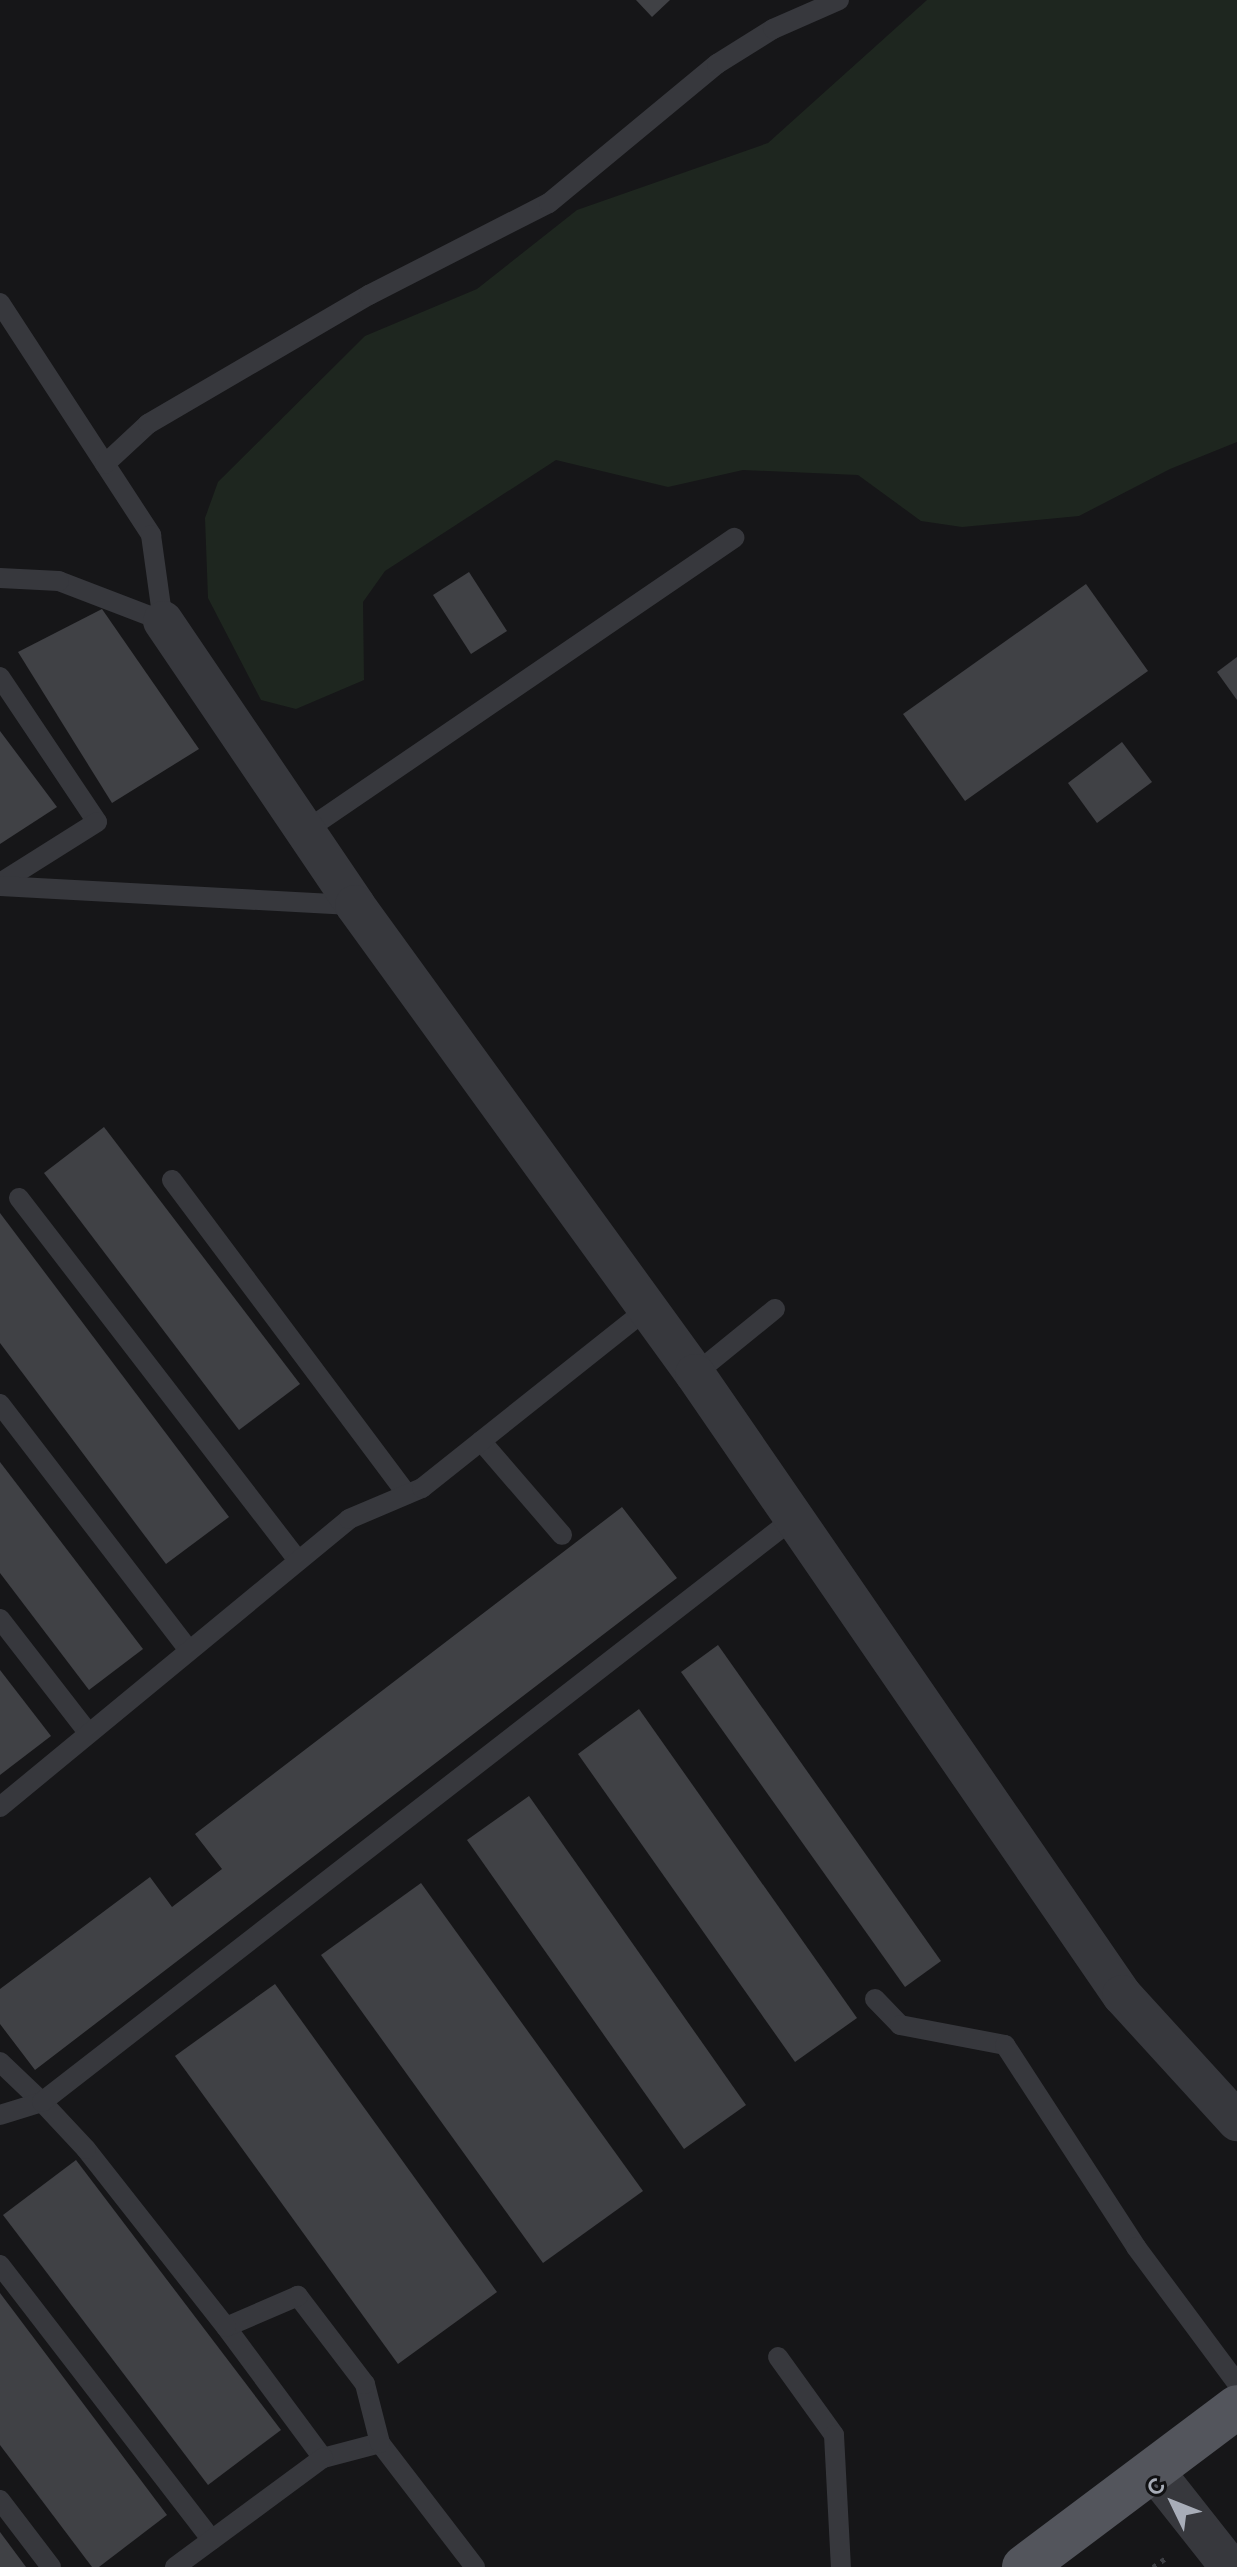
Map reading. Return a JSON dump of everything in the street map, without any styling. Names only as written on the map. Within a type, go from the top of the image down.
[{"type":"main road","points":[[1024,2567],[1155,2472],[1237,2407]]},
{"type":"street","points":[[163,621],[355,905],[695,1374],[1122,1995],[1237,2121]]},
{"type":"street","points":[[1155,2472],[1230,2567]]},
{"type":"lane","points":[[105,464],[148,424],[369,295],[549,203],[717,64],[813,5],[839,0]]},
{"type":"lane","points":[[0,303],[151,535],[163,621],[59,581],[0,578]]},
{"type":"lane","points":[[305,831],[734,538]]},
{"type":"lane","points":[[0,677],[97,822],[0,884]]},
{"type":"lane","points":[[0,884],[355,905]]},
{"type":"lane","points":[[172,1180],[407,1494]]},
{"type":"lane","points":[[19,1198],[298,1560]]},
{"type":"lane","points":[[0,1807],[87,1731],[349,1519],[407,1494],[481,1441],[647,1309]]},
{"type":"lane","points":[[695,1374],[775,1309]]},
{"type":"lane","points":[[0,1404],[188,1649]]},
{"type":"lane","points":[[481,1441],[562,1535]]},
{"type":"lane","points":[[0,2115],[42,2102],[794,1518]]},
{"type":"lane","points":[[0,1619],[87,1731]]},
{"type":"lane","points":[[875,1999],[900,2025],[1005,2045],[1136,2247],[1237,2383]]},
{"type":"lane","points":[[0,2062],[86,2149],[226,2327],[323,2458]]},
{"type":"lane","points":[[0,2265],[212,2540]]},
{"type":"lane","points":[[226,2327],[298,2296],[365,2384],[380,2443],[475,2567]]},
{"type":"lane","points":[[778,2357],[834,2435],[841,2567]]},
{"type":"lane","points":[[175,2567],[323,2458],[380,2443]]},
{"type":"lane","points":[[0,2500],[51,2567]]},
{"type":"shaded area","points":[[927,0],[1237,0],[1237,442],[1170,469],[1079,516],[962,527],[921,521],[858,475],[743,470],[668,487],[556,460],[385,571],[363,602],[364,680],[296,709],[261,700],[208,598],[205,518],[218,482],[365,336],[477,289],[577,210],[768,143]]},
{"type":"building","points":[[636,0],[670,0],[652,17]]},
{"type":"building","points":[[469,572],[507,631],[471,654],[433,595]]},
{"type":"building","points":[[1086,584],[1148,671],[965,801],[903,714]]},
{"type":"building","points":[[102,609],[199,749],[112,803],[18,652]]},
{"type":"building","points":[[1237,657],[1237,700],[1217,672]]},
{"type":"building","points":[[0,731],[57,807],[0,844]]},
{"type":"building","points":[[1122,742],[1152,782],[1097,823],[1068,783]]},
{"type":"building","points":[[104,1127],[300,1384],[239,1430],[44,1173]]},
{"type":"building","points":[[0,1213],[229,1517],[166,1564],[0,1343]]},
{"type":"building","points":[[0,1462],[143,1649],[89,1690],[0,1573]]},
{"type":"building","points":[[622,1507],[677,1578],[35,2070],[0,2024],[0,1989],[150,1877],[172,1907],[222,1869],[195,1834]]},
{"type":"building","points":[[718,1645],[941,1961],[905,1987],[681,1672]]},
{"type":"building","points":[[0,1670],[51,1736],[0,1775]]},
{"type":"building","points":[[639,1709],[857,2018],[795,2062],[578,1754]]},
{"type":"building","points":[[529,1796],[746,2105],[684,2149],[467,1840]]},
{"type":"building","points":[[421,1883],[643,2191],[543,2263],[321,1955]]},
{"type":"building","points":[[275,1984],[497,2292],[398,2364],[175,2056]]},
{"type":"building","points":[[76,2160],[281,2430],[208,2485],[3,2215]]},
{"type":"building","points":[[0,2293],[167,2515],[99,2567],[92,2567],[0,2445]]},
{"type":"building","points":[[0,2532],[26,2567],[0,2567]]}]
